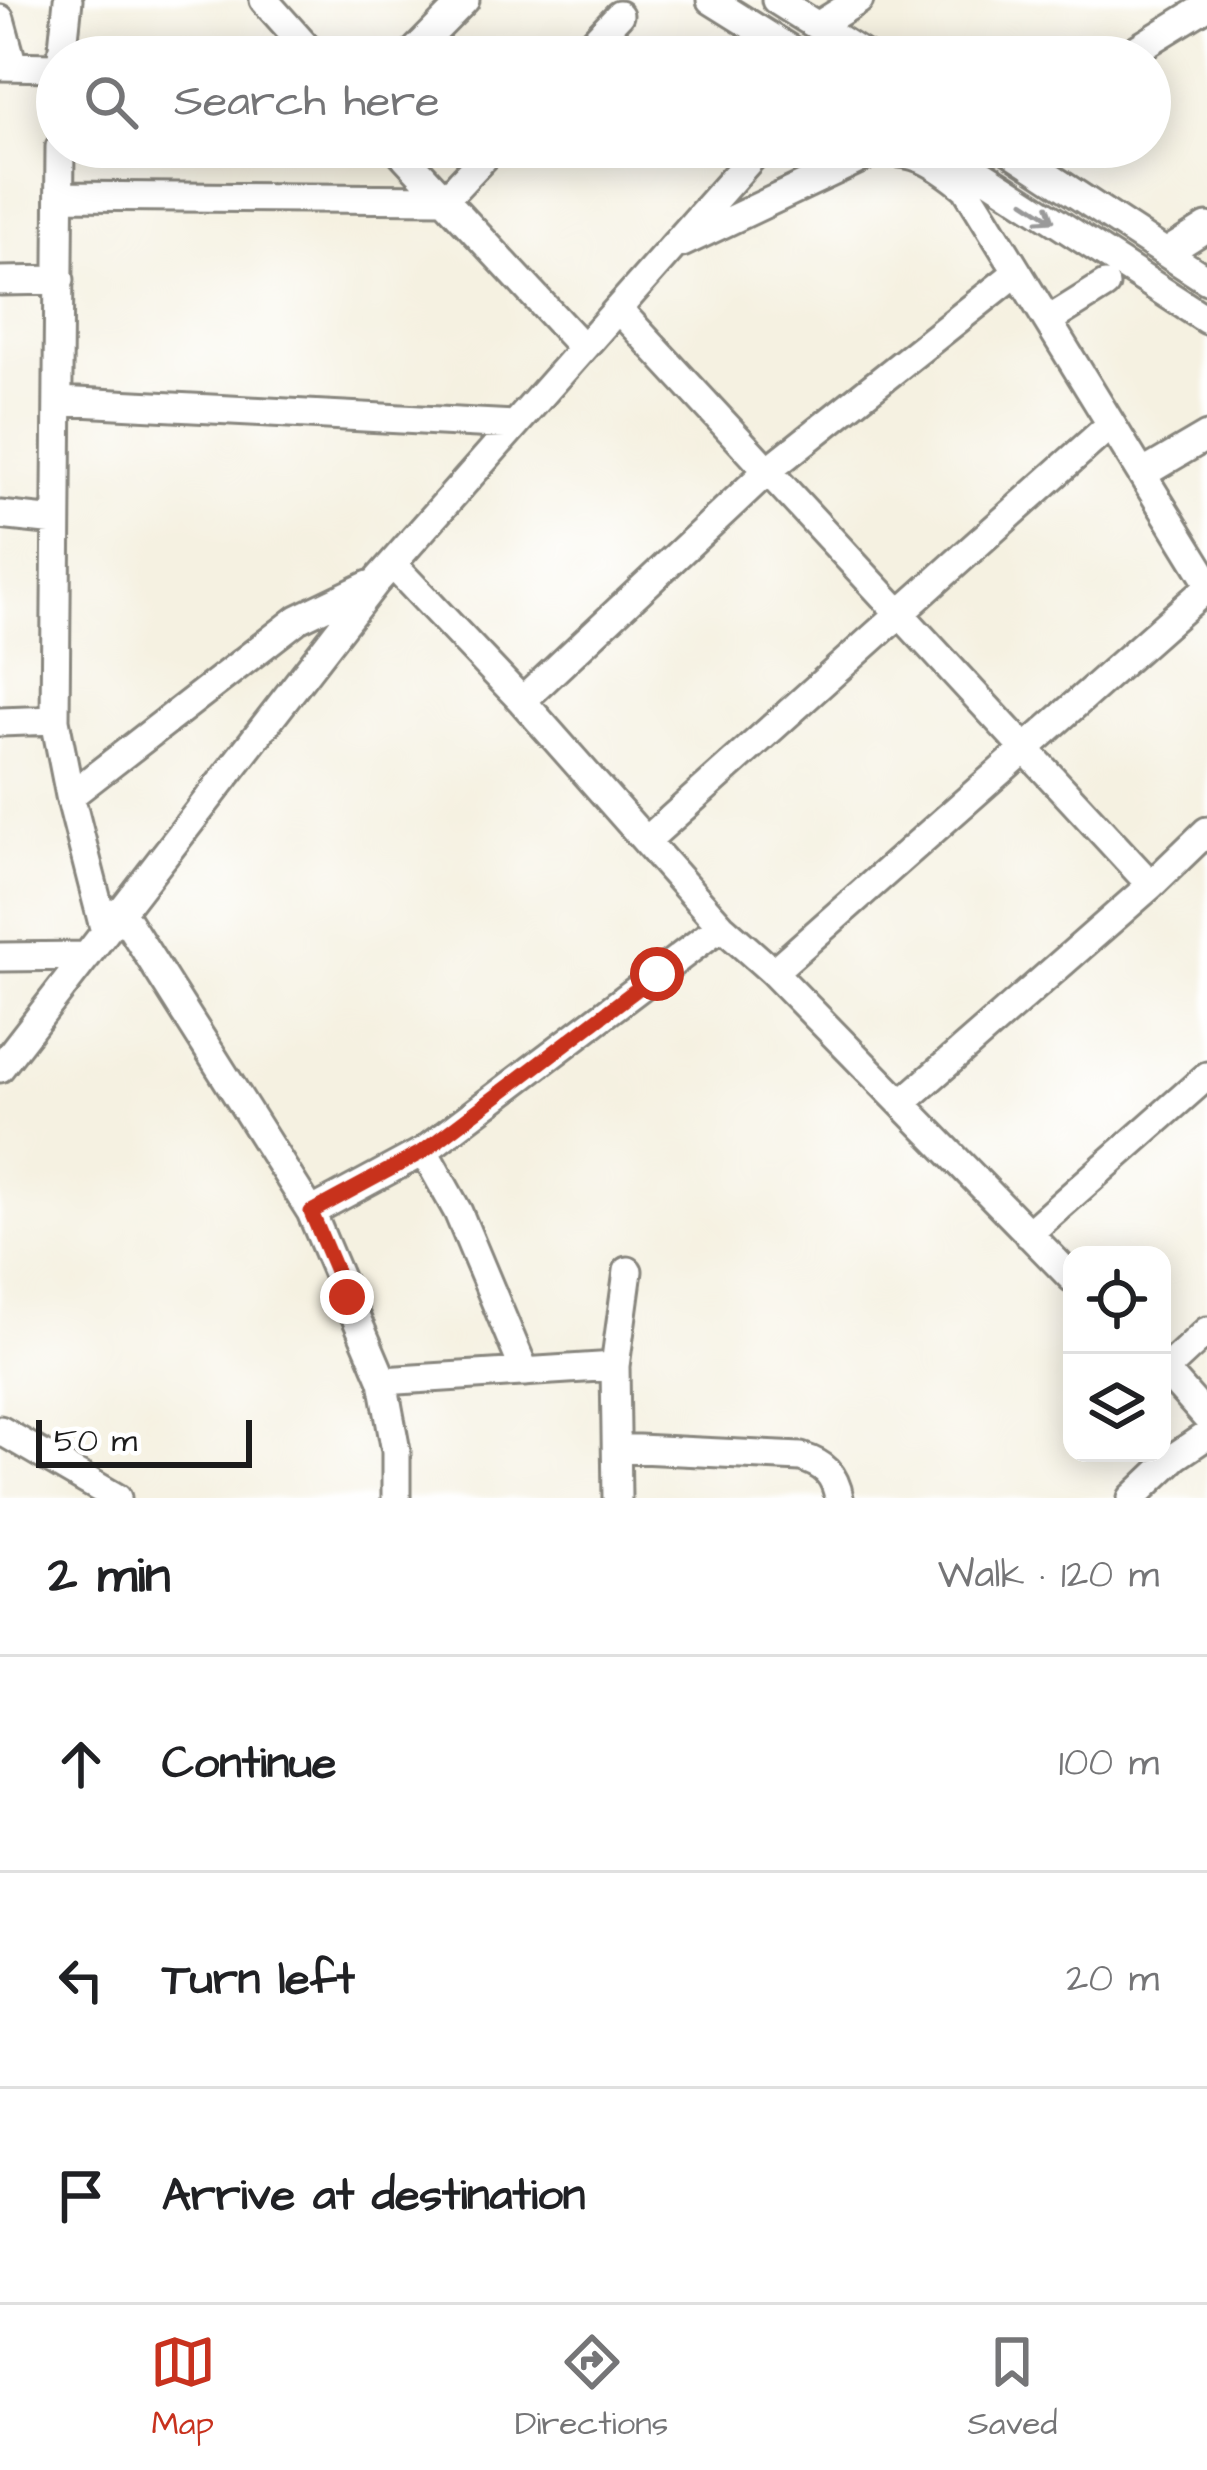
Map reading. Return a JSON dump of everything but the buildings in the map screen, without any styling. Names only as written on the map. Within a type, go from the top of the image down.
[{"type":"street","points":[[64,36],[68,0]]},
{"type":"street","points":[[264,0],[296,36]]},
{"type":"street","points":[[430,36],[465,0]]},
{"type":"street","points":[[711,0],[768,36]]},
{"type":"street","points":[[776,0],[832,36]]},
{"type":"street","points":[[819,26],[860,0]]},
{"type":"street","points":[[1158,36],[1207,6]]},
{"type":"street","points":[[599,36],[619,15]]},
{"type":"street","points":[[0,19],[6,66],[36,67]]},
{"type":"street","points":[[61,168],[55,720],[70,796],[112,921],[311,1212],[383,1382],[396,1451],[396,1498]]},
{"type":"street","points":[[415,168],[583,348]]},
{"type":"street","points":[[61,196],[445,200],[475,168]]},
{"type":"street","points":[[0,1067],[384,573],[743,168]]},
{"type":"street","points":[[673,247],[840,168]]},
{"type":"street","points":[[772,972],[1026,752],[1207,584],[1144,473],[966,188],[941,168]]},
{"type":"street","points":[[973,168],[1207,320]]},
{"type":"street","points":[[1036,168],[1207,280]]},
{"type":"street","points":[[1166,254],[1207,227]]},
{"type":"street","points":[[522,701],[766,472],[1016,273]]},
{"type":"street","points":[[0,281],[60,280]]},
{"type":"street","points":[[1049,320],[1105,285]]},
{"type":"street","points":[[617,309],[1151,885]]},
{"type":"street","points":[[59,400],[515,425]]},
{"type":"street","points":[[646,841],[1110,425]]},
{"type":"street","points":[[1144,473],[1207,436]]},
{"type":"street","points":[[0,514],[56,520]]},
{"type":"street","points":[[384,573],[522,701],[721,926],[772,972],[1063,1269]]},
{"type":"street","points":[[70,796],[298,619],[384,573]]},
{"type":"street","points":[[0,722],[55,720]]},
{"type":"street","points":[[902,1103],[1207,831]]},
{"type":"street","points":[[311,1212],[424,1151],[721,926]]},
{"type":"street","points":[[0,957],[87,956]]},
{"type":"street","points":[[1028,1234],[1207,1076]]},
{"type":"street","points":[[424,1151],[458,1212],[525,1372]]},
{"type":"street","points":[[617,1498],[615,1366],[628,1271]]},
{"type":"street","points":[[1171,1361],[1207,1331]]},
{"type":"street","points":[[383,1382],[615,1366]]},
{"type":"street","points":[[1171,1377],[1207,1418]]},
{"type":"street","points":[[0,1430],[117,1498]]},
{"type":"street","points":[[1132,1498],[1176,1456],[1207,1435]]},
{"type":"street","points":[[617,1448],[801,1457],[819,1462],[836,1480],[839,1498]]},
{"type":"route","points":[[347,1297],[311,1212],[424,1151],[657,974]]}]
